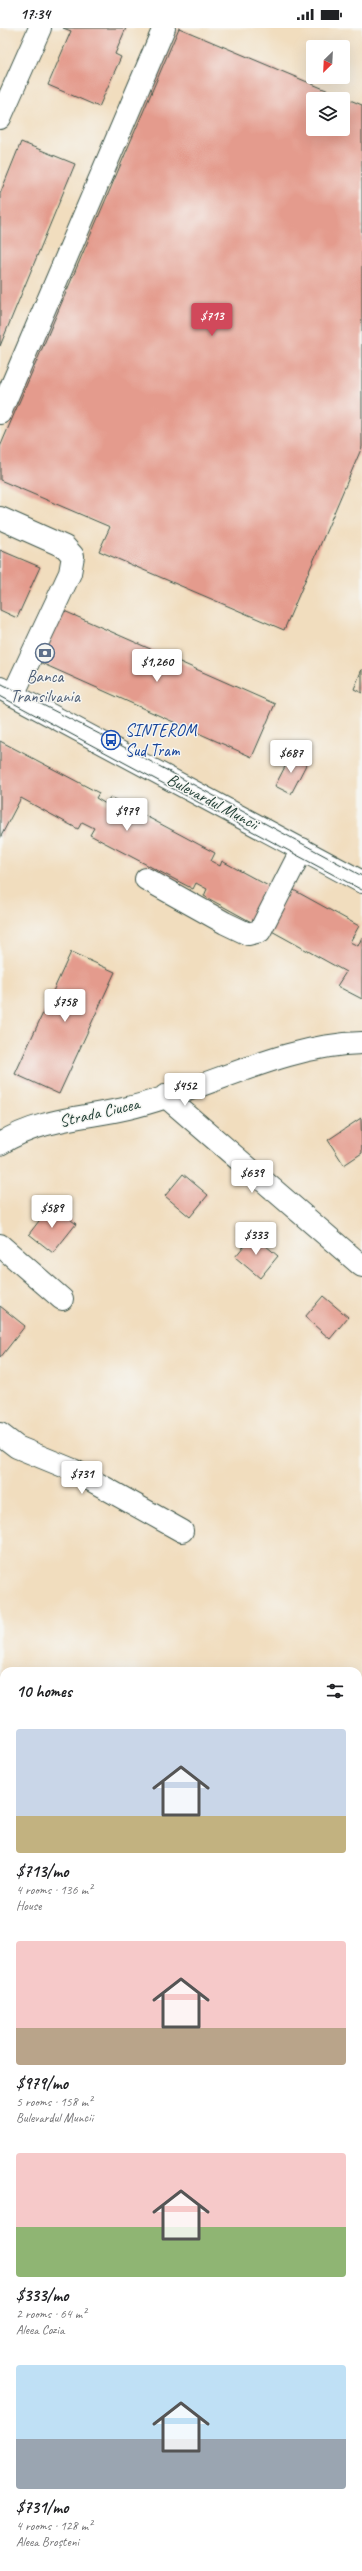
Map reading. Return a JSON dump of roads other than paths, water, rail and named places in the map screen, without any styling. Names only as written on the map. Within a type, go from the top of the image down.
[{"type":"street","points":[[0,118],[40,28]]},
{"type":"street","points":[[0,414],[164,28]]},
{"type":"street","points":[[0,518],[65,547],[73,556],[70,573],[6,692]]},
{"type":"street","name":"Bulevardul Muncii","points":[[6,692],[362,882]]},
{"type":"street","points":[[146,879],[225,923],[248,934],[260,931],[302,849]]},
{"type":"street","name":"Strada Ciucea","points":[[0,1144],[31,1128],[129,1108],[289,1055],[322,1047],[362,1043]]},
{"type":"street","points":[[165,1096],[362,1266]]},
{"type":"street","points":[[0,1245],[62,1299]]},
{"type":"street","points":[[0,1434],[17,1448],[72,1470],[182,1531]]},
{"type":"tram line","points":[[0,683],[111,740],[362,876]]},
{"type":"tram line","points":[[0,696],[362,890]]},
{"type":"place","name":"Banca Transilvania","points":[[45,653]]},
{"type":"place","name":"SINTEROM Sud Tram","points":[[111,740]]}]
